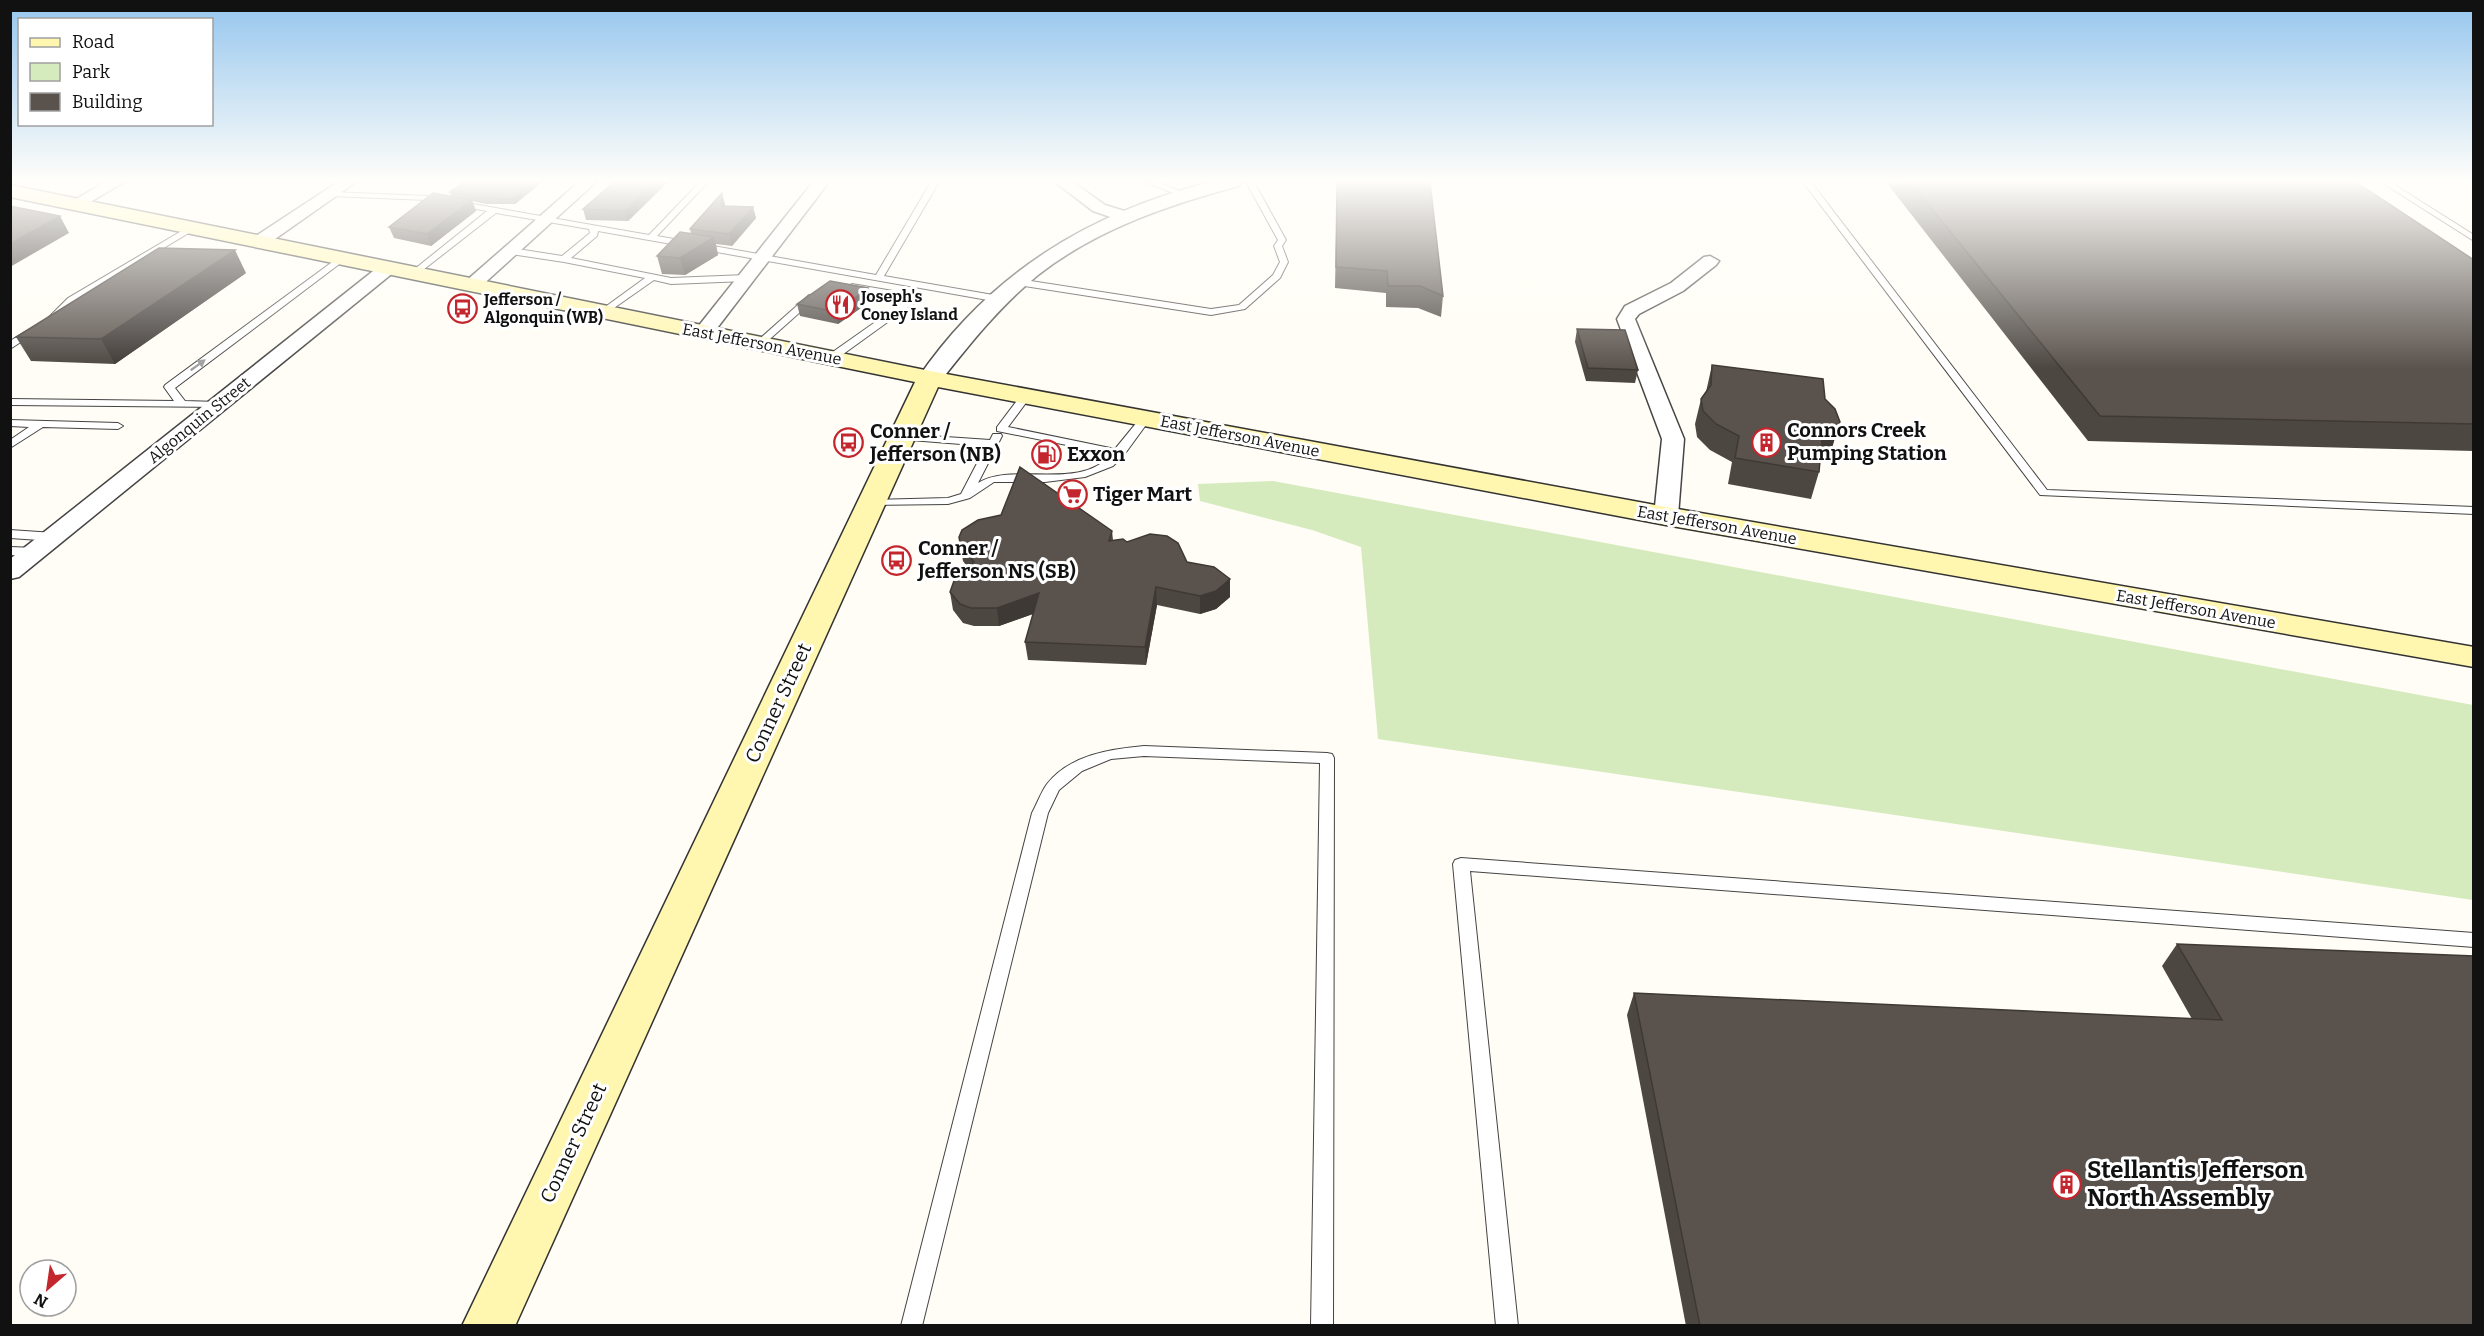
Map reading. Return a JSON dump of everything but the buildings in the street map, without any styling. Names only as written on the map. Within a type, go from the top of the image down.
[{"type":"main road","name":"East Jefferson Avenue","points":[[270,244],[930,378],[1666,516],[2474,657]]},
{"type":"main road","name":"Conner Street","points":[[488,1326],[930,378]]},
{"type":"street","points":[[472,285],[519,244]]},
{"type":"street","points":[[704,333],[773,244]]},
{"type":"street","name":"Conner Street","points":[[930,378],[999,299],[1050,256],[1070,244]]},
{"type":"street","points":[[1666,516],[1673,439],[1626,318],[1632,310],[1677,287],[1710,261]]},
{"type":"street","name":"Algonquin Street","points":[[10,572],[388,268]]},
{"type":"lane","points":[[10,346],[54,317],[71,300],[165,244]]},
{"type":"lane","points":[[414,274],[451,244]]},
{"type":"lane","points":[[564,259],[582,244]]},
{"type":"lane","points":[[686,244],[999,299]]},
{"type":"lane","points":[[878,278],[898,244]]},
{"type":"lane","points":[[1018,282],[1211,312],[1242,307],[1276,276],[1284,262],[1279,244]]},
{"type":"lane","points":[[1855,244],[2044,493],[2474,511]]},
{"type":"lane","points":[[511,251],[564,259],[671,281],[746,278]]},
{"type":"lane","points":[[182,405],[169,387],[342,259]]},
{"type":"lane","points":[[604,312],[652,277]]},
{"type":"lane","points":[[831,358],[916,298],[839,285]]},
{"type":"lane","points":[[759,344],[820,290]]},
{"type":"lane","points":[[966,496],[992,443],[1026,396]]},
{"type":"lane","points":[[10,402],[218,405]]},
{"type":"lane","points":[[872,503],[948,501],[966,496],[992,479],[1044,479],[1082,475],[1109,465],[1146,418]]},
{"type":"lane","points":[[10,423],[118,426]]},
{"type":"lane","points":[[10,445],[40,424]]},
{"type":"lane","points":[[1001,429],[1119,453]]},
{"type":"lane","points":[[902,437],[992,443]]},
{"type":"lane","points":[[10,534],[54,537]]},
{"type":"lane","points":[[10,551],[36,552]]},
{"type":"lane","points":[[911,1326],[1040,813],[1053,787],[1077,767],[1109,754],[1144,751],[1327,758],[1322,1326]]},
{"type":"lane","points":[[1507,1326],[1461,864],[2474,940]]},
{"type":"green space","points":[[1273,481],[2473,705],[2473,900],[1378,739],[1361,547],[1312,530],[1200,501],[1198,484]]},
{"type":"place","name":"Joseph's Coney Island","points":[[840,305]]},
{"type":"place","name":"Jefferson / Algonquin (WB)","points":[[463,308]]},
{"type":"place","name":"Connors Creek Pumping Station","points":[[1766,442]]},
{"type":"place","name":"Conner / Jefferson (NB)","points":[[849,443]]},
{"type":"place","name":"Exxon","points":[[1046,454]]},
{"type":"place","name":"Tiger Mart","points":[[1072,494]]},
{"type":"place","name":"Conner / Jefferson NS (SB)","points":[[897,560]]},
{"type":"place","name":"Stellantis Jefferson North Assembly","points":[[2066,1184]]}]
